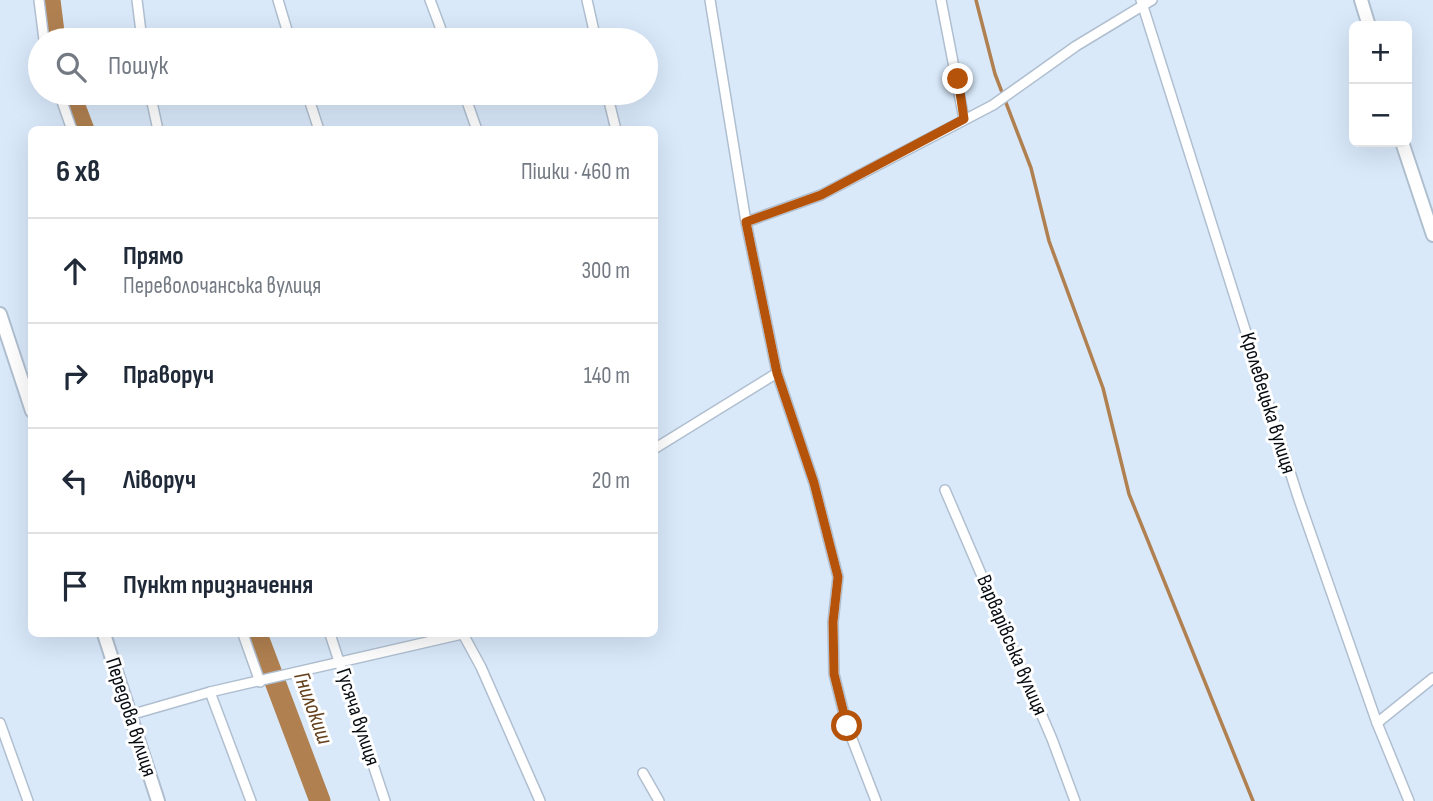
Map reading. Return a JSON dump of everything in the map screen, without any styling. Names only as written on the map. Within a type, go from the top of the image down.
[{"type":"main road","points":[[1362,0],[1368,21]]},
{"type":"main road","points":[[1404,147],[1433,235]]},
{"type":"main road","points":[[0,314],[28,399]]},
{"type":"main road","name":"Передова вулиця","points":[[105,637],[158,801]]},
{"type":"street","points":[[39,0],[42,28]]},
{"type":"street","points":[[136,0],[140,28]]},
{"type":"street","points":[[278,0],[286,28]]},
{"type":"street","points":[[430,0],[440,28]]},
{"type":"street","points":[[587,0],[593,28]]},
{"type":"street","points":[[710,0],[746,222],[777,373],[814,483],[838,577],[833,622],[834,674],[847,726],[876,801]]},
{"type":"street","points":[[941,0],[964,119]]},
{"type":"street","points":[[746,222],[821,195],[993,105],[1076,46],[1142,3],[1152,0]]},
{"type":"street","name":"Кролевецька вулиця","points":[[1142,3],[1298,497],[1377,723],[1409,801]]},
{"type":"street","points":[[63,105],[71,126]]},
{"type":"street","points":[[153,105],[157,126]]},
{"type":"street","points":[[311,105],[318,126]]},
{"type":"street","points":[[468,105],[476,126]]},
{"type":"street","points":[[610,105],[615,126]]},
{"type":"street","points":[[658,447],[777,373]]},
{"type":"street","name":"Варварівська вулиця","points":[[945,490],[1052,739],[1075,801]]},
{"type":"street","points":[[244,637],[262,682]]},
{"type":"street","name":"Гусяча вулиця","points":[[331,637],[385,801]]},
{"type":"street","points":[[130,715],[210,692],[450,637]]},
{"type":"street","points":[[464,637],[481,667],[540,801]]},
{"type":"street","points":[[1377,723],[1433,678]]},
{"type":"street","points":[[210,692],[250,801]]},
{"type":"street","points":[[0,723],[28,801]]},
{"type":"street","points":[[643,773],[659,801]]},
{"type":"waterway","name":"Гнилокиш","points":[[50,0],[54,28]]},
{"type":"waterway","points":[[976,0],[995,74],[1031,168],[1049,241],[1103,388],[1129,494],[1253,801]]},
{"type":"waterway","name":"Гнилокиш","points":[[75,105],[82,126]]},
{"type":"waterway","name":"Гнилокиш","points":[[258,637],[320,801]]},
{"type":"route","points":[[847,726],[834,674],[833,622],[838,577],[814,483],[777,373],[746,222],[776,214],[821,195],[964,119],[958,79]]}]
